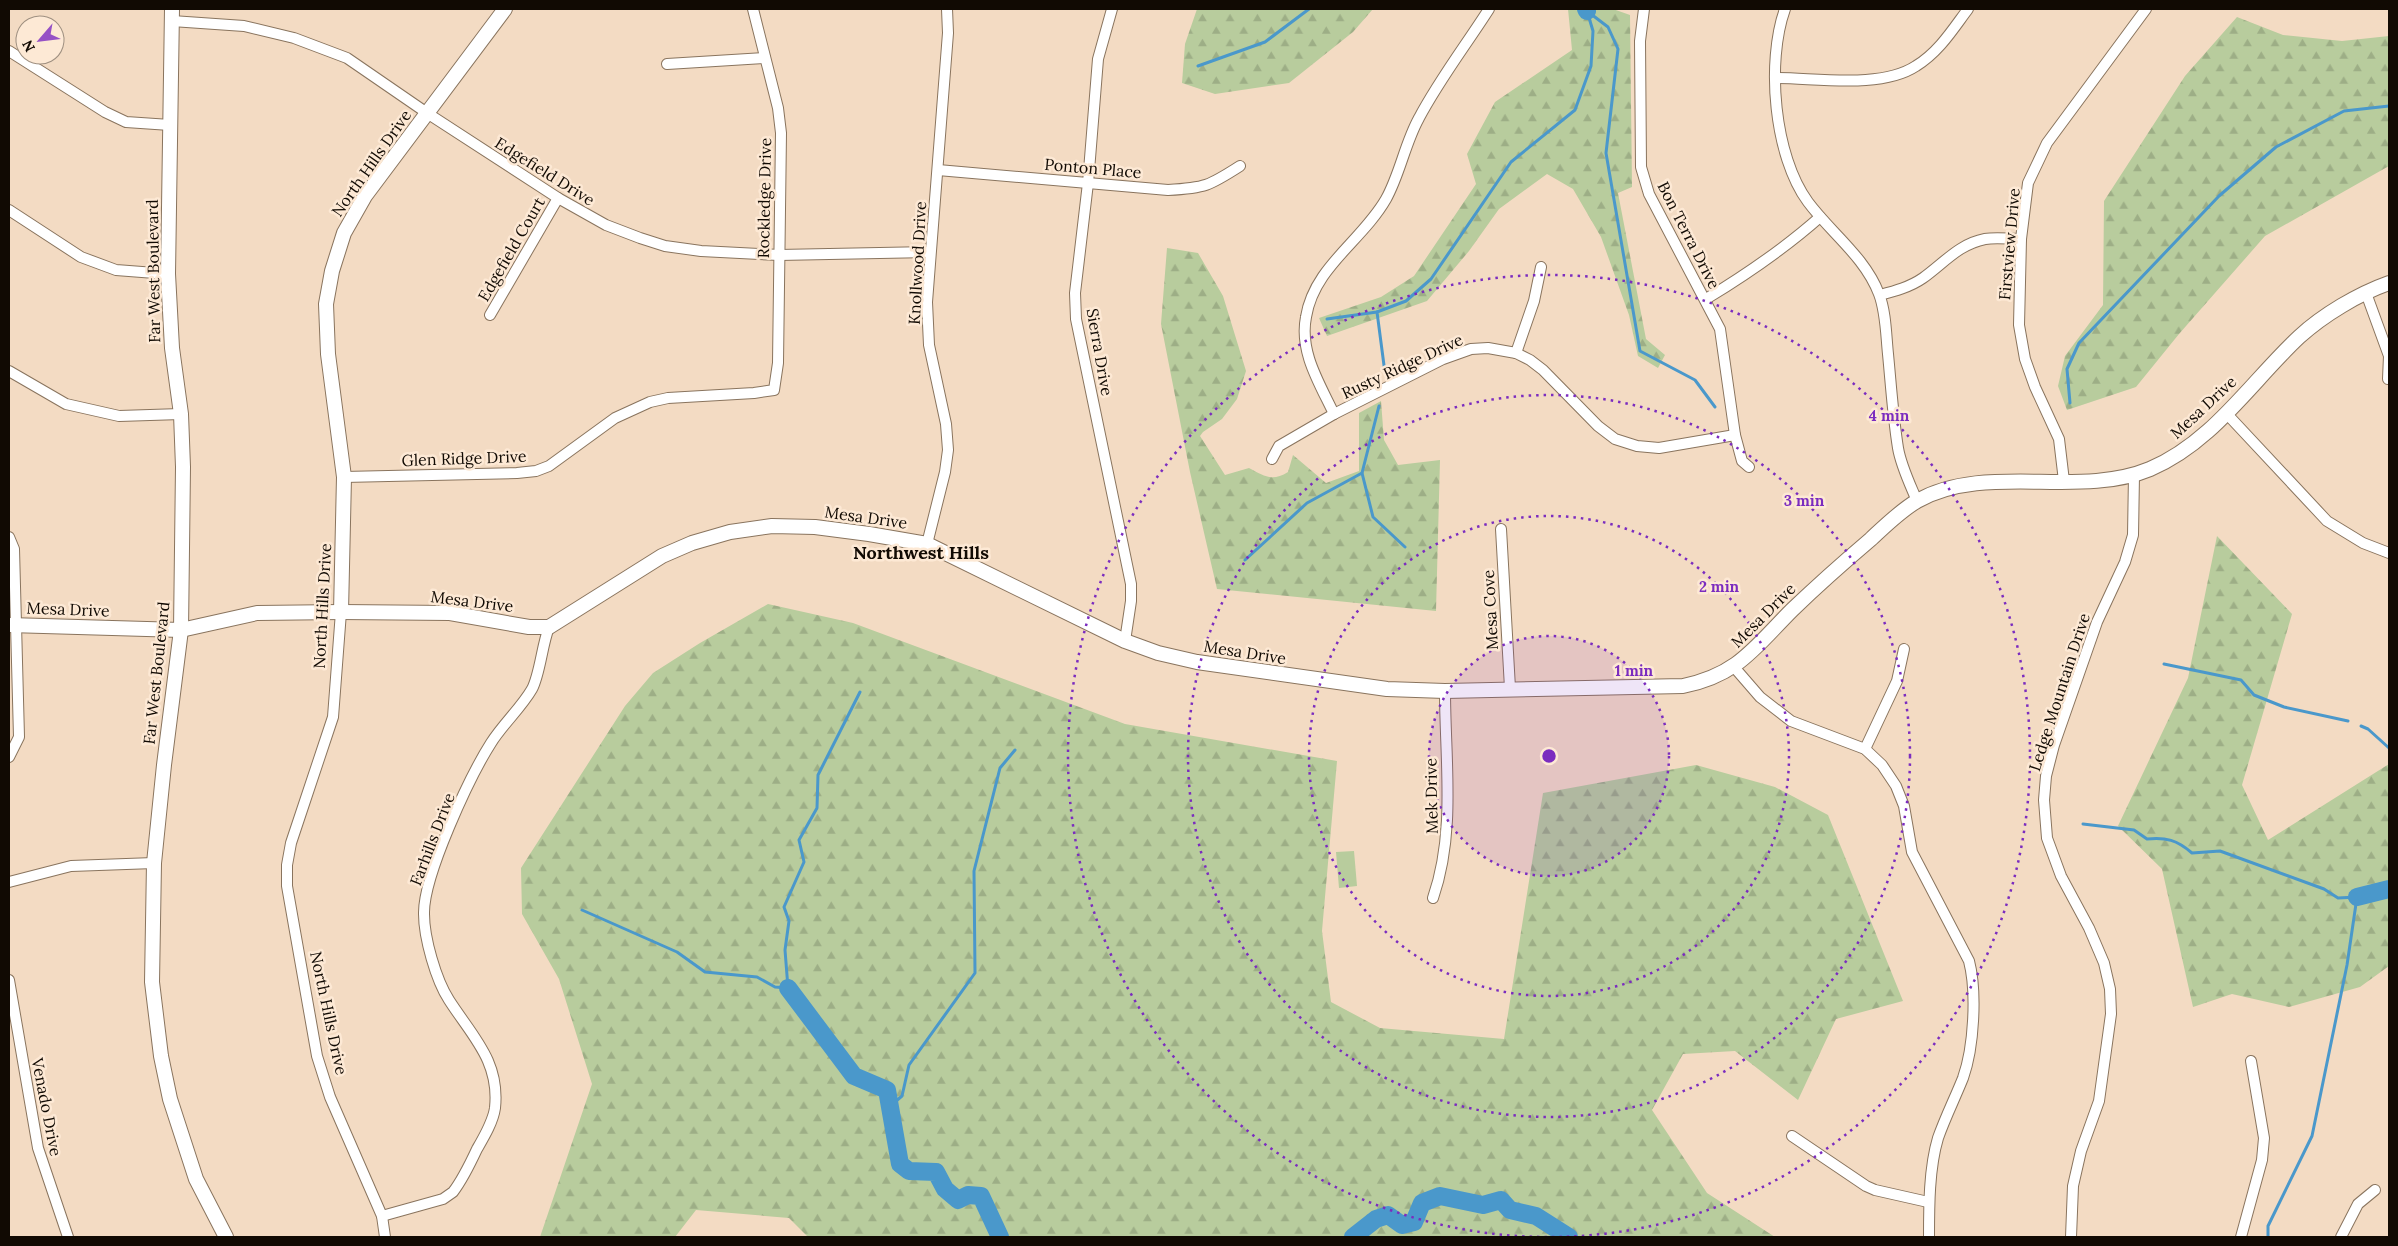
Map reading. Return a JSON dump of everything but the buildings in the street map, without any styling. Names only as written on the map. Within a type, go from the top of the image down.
[{"type":"street","name":"North Hills Drive","points":[[385,1237],[382,1216],[330,1096],[317,1056],[287,886],[287,865],[291,843],[333,718],[341,612],[344,477],[328,354],[326,304],[332,271],[344,233],[365,196],[505,9]]},
{"type":"street","name":"Rockledge Drive","points":[[753,9],[778,108],[781,133],[778,363],[774,390]]},
{"type":"street","name":"Knollwood Drive","points":[[927,544],[945,472],[948,450],[946,424],[929,345],[926,302],[948,33],[947,9]]},
{"type":"street","name":"Sierra Drive","points":[[1112,9],[1098,59],[1088,183],[1075,293],[1076,319],[1131,584],[1131,601],[1125,641]]},
{"type":"street","points":[[1334,414],[1313,369],[1306,348],[1305,320],[1309,302],[1322,277],[1386,199],[1418,119],[1489,9]]},
{"type":"street","name":"Bon Terra Drive","points":[[1644,9],[1640,41],[1641,167],[1649,194],[1706,299],[1720,329],[1735,435],[1742,461],[1749,467]]},
{"type":"street","points":[[1785,9],[1778,46],[1776,78],[1777,123],[1786,158],[1807,201],[1869,273],[1880,295],[1898,449],[1906,476],[1917,501]]},
{"type":"street","points":[[1776,78],[1866,79],[1884,78],[1903,73],[1916,66],[1942,44],[1968,9]]},
{"type":"street","name":"Firstview Drive","points":[[2064,481],[2059,439],[2034,387],[2025,359],[2019,325],[2021,239],[2028,183],[2039,156],[2146,9]]},
{"type":"street","name":"Edgefield Drive","points":[[172,15],[244,26],[294,38],[348,58],[427,113],[558,198],[606,226],[666,246],[701,251],[779,254],[930,252]]},
{"type":"street","name":"Far West Boulevard","points":[[172,15],[168,274],[172,348],[181,414],[183,467],[181,630],[154,864],[152,982],[161,1056],[183,1141],[196,1179],[226,1237]]},
{"type":"street","points":[[9,51],[106,112],[126,122],[170,126]]},
{"type":"street","points":[[667,64],[765,58]]},
{"type":"street","name":"Ponton Place","points":[[938,170],[1168,190],[1200,188],[1214,183],[1240,166]]},
{"type":"street","name":"Edgefield Court","points":[[490,315],[558,198]]},
{"type":"street","points":[[9,210],[81,256],[116,270],[168,274]]},
{"type":"street","points":[[1706,299],[1746,275],[1789,245],[1820,217]]},
{"type":"street","points":[[1880,295],[1906,287],[1922,278],[1949,255],[1970,244],[1987,239],[2021,239]]},
{"type":"street","points":[[1516,353],[1534,301],[1541,268]]},
{"type":"street","name":"Mesa Drive","points":[[13,625],[181,630],[257,613],[341,612],[450,613],[529,627],[549,627],[662,556],[692,543],[730,532],[772,526],[815,527],[927,544],[1125,641],[1158,653],[1264,673],[1387,689],[1445,691],[1510,688],[1684,686],[1703,682],[1734,667],[1752,652],[1848,558],[1917,501],[1965,485],[2064,481],[2105,482],[2134,475],[2164,463],[2183,451],[2226,413],[2309,328],[2366,293],[2389,283]]},
{"type":"street","points":[[2366,293],[2389,356],[2388,379]]},
{"type":"street","name":"Rusty Ridge Drive","points":[[1272,459],[1279,446],[1334,414],[1443,359],[1471,348],[1490,348],[1516,353],[1543,370],[1598,426],[1615,439],[1637,446],[1659,448],[1735,435]]},
{"type":"street","points":[[9,371],[66,404],[119,416],[181,414]]},
{"type":"street","name":"Glen Ridge Drive","points":[[344,477],[536,471],[549,466],[615,418],[650,402],[774,390]]},
{"type":"street","points":[[2226,413],[2327,521],[2363,542],[2389,554]]},
{"type":"street","name":"Ledge Mountain Drive","points":[[2072,1237],[2073,1186],[2080,1151],[2098,1101],[2110,1035],[2111,1005],[2104,964],[2089,928],[2061,876],[2047,838],[2044,800],[2046,776],[2054,745],[2097,622],[2125,562],[2133,535],[2134,475]]},
{"type":"street","name":"Mesa Cove","points":[[1501,529],[1510,688]]},
{"type":"street","points":[[9,537],[14,548],[13,625],[19,737],[9,757]]},
{"type":"street","name":"Farhills Drive","points":[[382,1216],[444,1199],[453,1192],[489,1127],[495,1109],[495,1089],[491,1065],[482,1046],[449,999],[438,978],[424,914],[426,888],[474,774],[491,743],[533,687],[549,627]]},
{"type":"street","points":[[1865,749],[1897,681],[1904,649]]},
{"type":"street","points":[[1734,667],[1760,697],[1790,721],[1865,749],[1882,765],[1896,786],[1904,806],[1912,852],[1969,961],[1974,980],[1974,1004],[1967,1064],[1938,1140],[1928,1202],[1929,1237]]},
{"type":"street","name":"Mek Drive","points":[[1433,898],[1442,870],[1447,839],[1445,691]]},
{"type":"street","points":[[9,882],[71,866],[154,864]]},
{"type":"street","name":"Venado Drive","points":[[9,980],[38,1148],[68,1237]]},
{"type":"street","points":[[2241,1237],[2262,1160],[2264,1138],[2251,1061]]},
{"type":"street","points":[[1792,1136],[1866,1186],[1875,1190],[1928,1202]]},
{"type":"street","points":[[2341,1237],[2358,1204],[2375,1190]]},
{"type":"green space","points":[[1197,9],[1373,9],[1353,32],[1289,83],[1215,94],[1182,83],[1185,44]]},
{"type":"green space","points":[[1568,9],[1613,9],[1630,15],[1632,187],[1618,193],[1646,339],[1665,355],[1658,368],[1638,356],[1629,315],[1601,237],[1573,189],[1547,174],[1499,209],[1469,251],[1427,301],[1327,336],[1319,318],[1381,297],[1414,276],[1476,184],[1467,154],[1495,102],[1572,50]]},
{"type":"green space","points":[[2237,17],[2283,35],[2342,41],[2389,36],[2389,166],[2265,236],[2179,334],[2136,387],[2067,410],[2058,386],[2065,356],[2103,305],[2104,201],[2185,76]]},
{"type":"green space","points":[[1167,248],[1198,253],[1223,296],[1246,371],[1237,399],[1222,419],[1200,436],[1225,475],[1249,468],[1268,477],[1277,477],[1288,472],[1293,455],[1326,483],[1359,471],[1359,413],[1381,401],[1384,440],[1398,465],[1440,460],[1436,611],[1217,589],[1190,472],[1161,324]]},
{"type":"green space","points":[[2217,536],[2292,614],[2242,785],[2268,840],[2389,764],[2389,966],[2360,987],[2289,1007],[2232,994],[2193,1007],[2162,869],[2118,826],[2188,678]]},
{"type":"green space","points":[[768,604],[853,623],[1125,724],[1337,761],[1322,931],[1331,1002],[1380,1028],[1504,1039],[1543,793],[1696,765],[1775,787],[1828,815],[1903,1001],[1836,1019],[1798,1100],[1735,1051],[1683,1054],[1652,1110],[1707,1193],[1775,1237],[808,1237],[789,1218],[696,1210],[675,1237],[540,1237],[592,1084],[559,979],[522,914],[521,868],[625,706],[653,673],[700,643]]},
{"type":"green space","points":[[1354,851],[1357,886],[1339,888],[1336,852]]},
{"type":"waterway","points":[[1198,66],[1265,42],[1309,9]]},
{"type":"waterway","points":[[1587,11],[1608,27],[1618,49],[1606,153],[1640,351],[1695,380],[1715,407]]},
{"type":"waterway","points":[[1385,373],[1377,312],[1406,301],[1431,279],[1511,162],[1575,110],[1591,66],[1593,31],[1587,11]]},
{"type":"waterway","points":[[2070,403],[2067,369],[2079,343],[2219,196],[2276,147],[2344,111],[2389,106]]},
{"type":"waterway","points":[[1327,319],[1377,312]]},
{"type":"waterway","points":[[1245,560],[1307,503],[1362,473],[1379,406]]},
{"type":"waterway","points":[[1362,473],[1373,517],[1405,547]]},
{"type":"waterway","points":[[2164,664],[2241,680],[2254,695],[2284,707],[2348,721]]},
{"type":"waterway","points":[[582,910],[677,952],[705,972],[757,977],[775,987],[788,988],[785,950],[789,921],[784,907],[804,862],[799,840],[817,808],[818,775],[860,692]]},
{"type":"waterway","points":[[2361,726],[2368,729],[2389,748]]},
{"type":"waterway","points":[[889,1107],[902,1096],[909,1065],[975,973],[974,871],[1000,768],[1015,750]]},
{"type":"waterway","points":[[2083,824],[2134,830],[2147,839],[2166,839],[2176,842],[2192,853],[2220,851],[2324,889],[2338,898],[2357,897],[2347,965],[2312,1136],[2268,1226],[2268,1237]]},
{"type":"waterway","points":[[2357,897],[2389,889]]},
{"type":"waterway","points":[[788,988],[854,1076],[887,1090],[900,1164],[909,1171],[936,1172],[945,1189],[958,1200],[968,1195],[981,1196],[1000,1237]]},
{"type":"waterway","points":[[1353,1237],[1376,1219],[1388,1215],[1402,1225],[1414,1222],[1422,1203],[1440,1196],[1483,1205],[1501,1200],[1510,1210],[1536,1216],[1569,1237]]},
{"type":"district","name":"Northwest Hills","points":[[921,552]]}]
